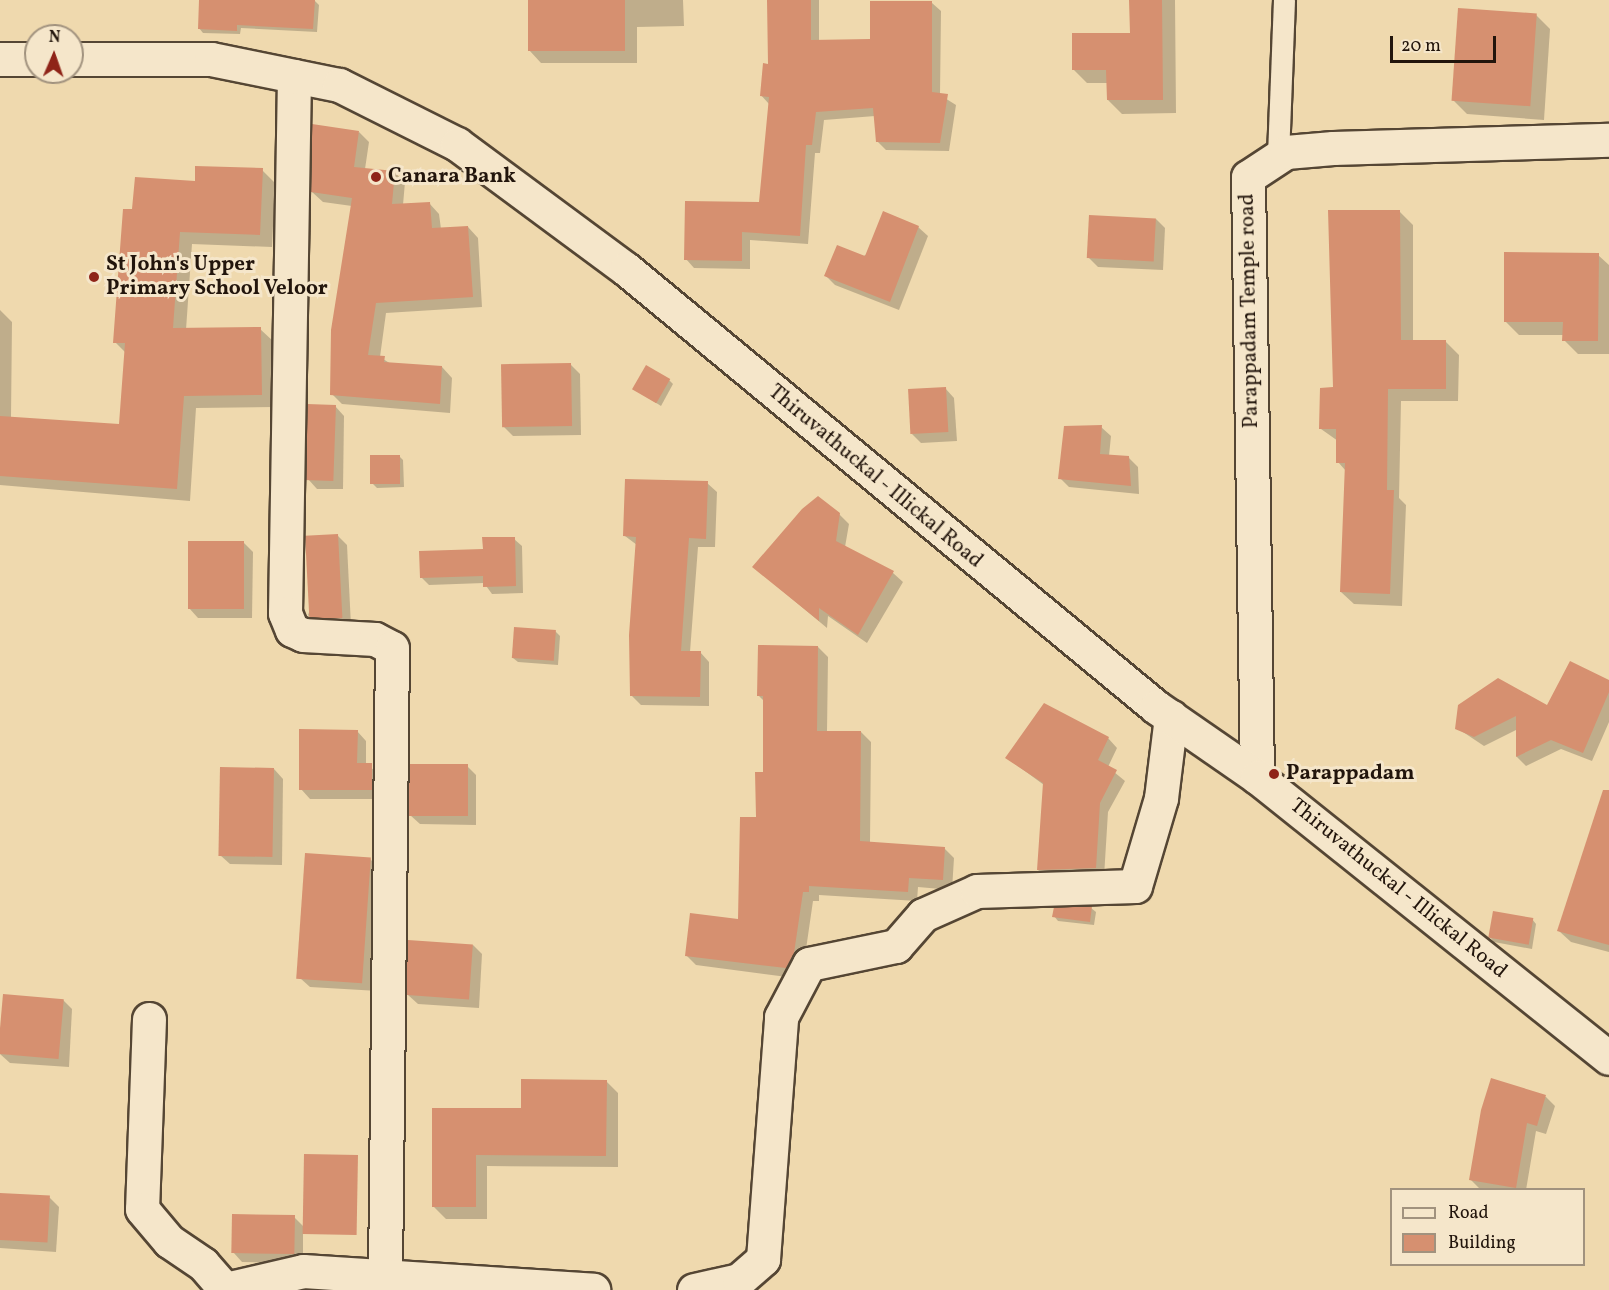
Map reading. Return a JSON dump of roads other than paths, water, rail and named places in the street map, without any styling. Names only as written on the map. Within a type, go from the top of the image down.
[{"type":"street","points":[[0,59],[24,59]]},
{"type":"street","name":"Thiruvathuckal - Illickal Road","points":[[84,59],[211,59],[339,85],[466,151],[626,269],[873,477],[1171,717],[1257,777],[1609,1058]]},
{"type":"street","points":[[294,76],[285,614],[292,630],[303,635],[375,639],[392,648],[385,1276]]},
{"type":"street","name":"Parappadam Temple road","points":[[1257,777],[1248,177],[1278,156],[1333,148],[1609,140]]},
{"type":"street","points":[[694,1290],[739,1280],[763,1259],[781,1017],[808,964],[896,946],[923,915],[977,891],[1135,886],[1161,798],[1171,717]]},
{"type":"street","points":[[149,1018],[142,1209],[169,1241],[203,1264],[223,1290],[303,1271],[593,1290]]},
{"type":"lane","points":[[1278,156],[1284,0]]},
{"type":"place","name":"Canara Bank","points":[[376,177]]},
{"type":"place","name":"St John's Upper Primary School Veloor","points":[[94,277]]},
{"type":"place","name":"Parappadam","points":[[1274,774]]}]
